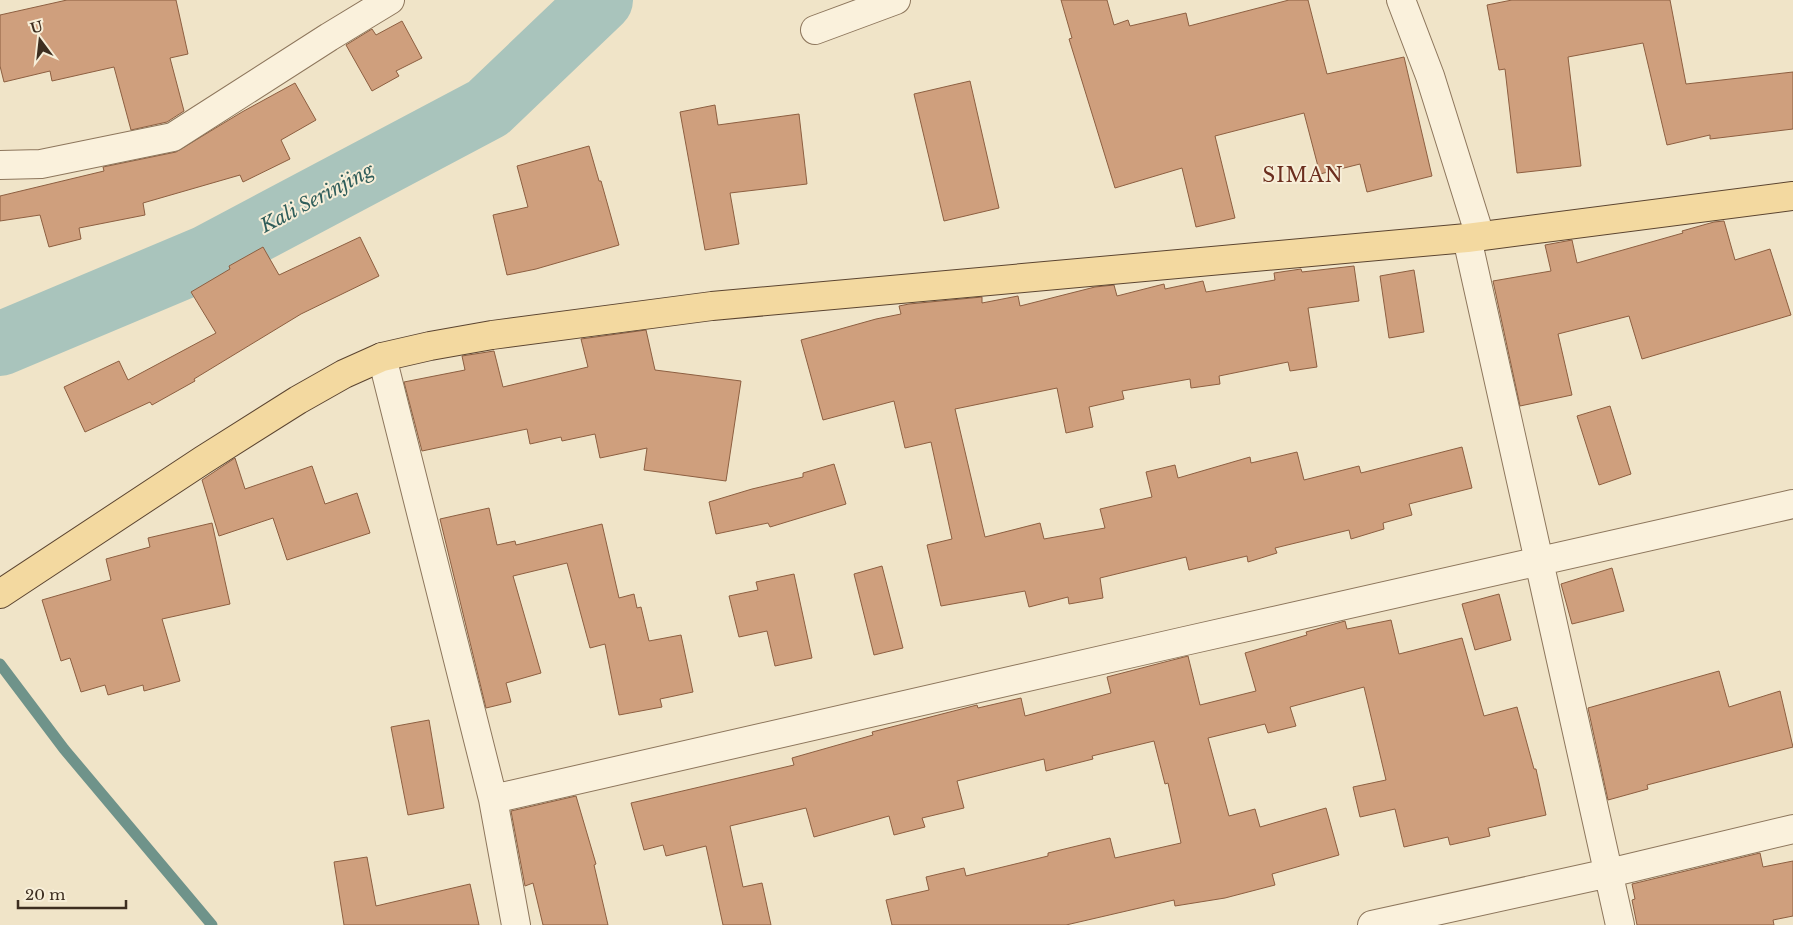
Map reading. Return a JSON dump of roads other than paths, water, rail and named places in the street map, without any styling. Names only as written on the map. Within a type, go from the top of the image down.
[{"type":"main road","points":[[3,593],[290,405],[344,374],[382,356],[492,335],[712,306],[1474,237],[1793,196]]},
{"type":"street","points":[[0,165],[41,164],[173,136],[390,0]]},
{"type":"street","points":[[815,30],[896,0]]},
{"type":"street","points":[[1401,0],[1430,76],[1474,237],[1538,561],[1620,925]]},
{"type":"street","points":[[382,356],[493,800],[516,925]]},
{"type":"street","points":[[493,800],[1793,504]]},
{"type":"street","points":[[1372,925],[1609,873],[1793,829]]},
{"type":"waterway","name":"Kali Serinjing","points":[[0,344],[207,257],[488,108],[601,0]]},
{"type":"waterway","points":[[0,664],[64,749],[212,925]]},
{"type":"district","name":"SIMAN","points":[[1303,175]]}]
